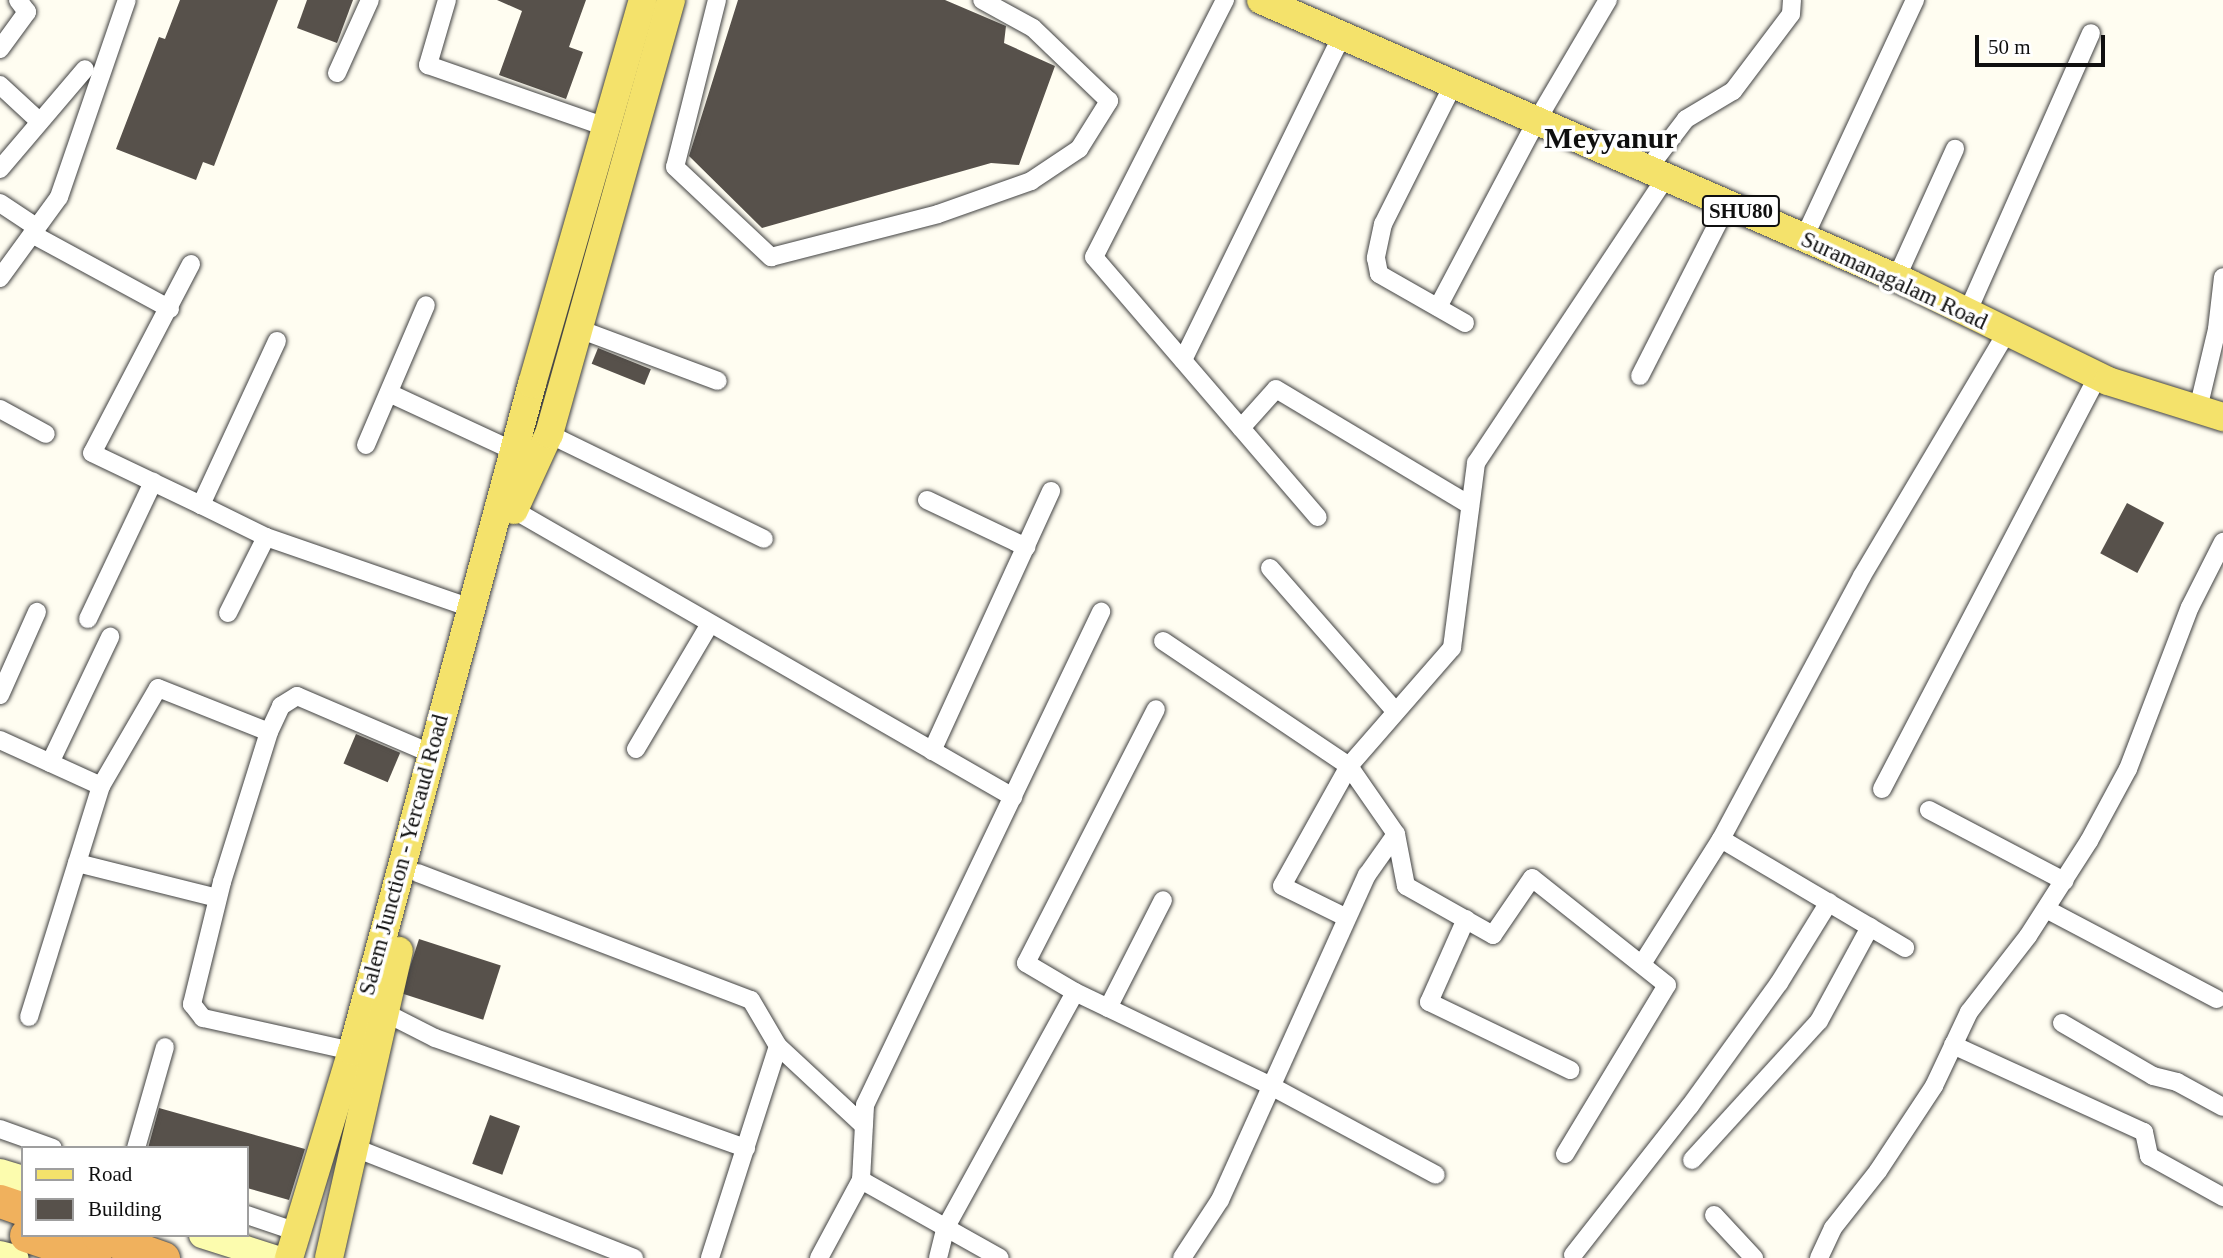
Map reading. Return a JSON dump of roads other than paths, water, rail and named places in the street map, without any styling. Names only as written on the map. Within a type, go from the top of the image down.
[{"type":"highway","points":[[0,1201],[21,1208]]},
{"type":"highway","points":[[0,1226],[21,1234]]},
{"type":"highway","points":[[31,1237],[94,1258]]},
{"type":"highway","points":[[104,1237],[163,1258]]},
{"type":"main road","points":[[514,450],[521,381],[631,0]]},
{"type":"main road","points":[[329,1258],[418,873],[514,510],[541,385],[643,0]]},
{"type":"main road","points":[[514,450],[541,385],[659,0]]},
{"type":"main road","points":[[514,510],[549,434],[671,0]]},
{"type":"main road","name":"Suramanagalam Road","points":[[1261,0],[1896,279],[2098,376],[2210,413]]},
{"type":"main road","name":"Salem Junction - Yercaud Road","points":[[293,1245],[352,1051],[430,753],[514,450]]},
{"type":"street","points":[[0,49],[27,12],[18,0]]},
{"type":"street","points":[[0,278],[59,197],[127,0]]},
{"type":"street","points":[[337,73],[370,0]]},
{"type":"street","points":[[447,0],[428,65],[595,123]]},
{"type":"street","points":[[716,0],[675,167],[771,257],[938,214],[1020,186],[1079,149],[1109,102],[1033,28],[982,0]]},
{"type":"street","points":[[1225,0],[1094,257],[1318,517]]},
{"type":"street","points":[[1438,307],[1536,122],[1608,0]]},
{"type":"street","points":[[1348,918],[1282,886],[1349,766],[1452,648],[1476,463],[1656,174],[1686,119],[1733,91],[1791,14],[1792,0]]},
{"type":"street","points":[[1804,238],[1915,0]]},
{"type":"street","points":[[1967,313],[2091,33]]},
{"type":"street","points":[[1183,360],[1342,36]]},
{"type":"street","points":[[0,169],[85,69]]},
{"type":"street","points":[[0,85],[40,122]]},
{"type":"street","points":[[1453,85],[1383,224],[1376,258],[1379,274],[1465,323]]},
{"type":"street","points":[[1896,279],[1955,149]]},
{"type":"street","points":[[0,203],[34,230],[170,310]]},
{"type":"street","points":[[1640,376],[1727,205]]},
{"type":"street","points":[[191,264],[170,310],[92,453],[266,537],[471,608]]},
{"type":"street","points":[[2210,413],[2223,277]]},
{"type":"street","points":[[366,445],[426,305]]},
{"type":"street","points":[[579,329],[719,381]]},
{"type":"street","points":[[1642,964],[1721,839],[1862,576],[2006,333]]},
{"type":"street","points":[[201,505],[276,341]]},
{"type":"street","points":[[1882,789],[2098,376]]},
{"type":"street","points":[[1241,428],[1276,389],[1471,505]]},
{"type":"street","points":[[388,393],[514,450]]},
{"type":"street","points":[[0,410],[46,434]]},
{"type":"street","points":[[549,434],[764,539]]},
{"type":"street","points":[[88,618],[153,482]]},
{"type":"street","points":[[932,751],[1051,491]]},
{"type":"street","points":[[927,500],[1026,547]]},
{"type":"street","points":[[514,510],[1013,797]]},
{"type":"street","points":[[228,613],[266,537]]},
{"type":"street","points":[[1819,1258],[1833,1228],[1878,1171],[1934,1086],[1976,1002],[2064,881],[2128,769],[2189,607],[2223,542]]},
{"type":"street","points":[[1270,568],[1396,712]]},
{"type":"street","points":[[0,695],[37,611]]},
{"type":"street","points":[[818,1258],[861,1180],[865,1105],[1101,612]]},
{"type":"street","points":[[636,749],[710,624]]},
{"type":"street","points":[[50,762],[110,637]]},
{"type":"street","points":[[1163,641],[1349,766],[1396,834],[1406,886],[1493,935],[1532,878],[1667,985],[1565,1154]]},
{"type":"street","points":[[29,1017],[101,786],[158,688],[269,732]]},
{"type":"street","points":[[352,1051],[197,1014],[192,993],[217,898],[269,732],[281,706],[297,696],[430,753]]},
{"type":"street","points":[[1156,709],[1026,963],[1075,992],[1272,1086],[1436,1175]]},
{"type":"street","points":[[0,740],[101,786]]},
{"type":"street","points":[[1929,810],[2064,881]]},
{"type":"street","points":[[1182,1258],[1220,1200],[1367,875],[1396,834]]},
{"type":"street","points":[[1721,839],[1905,948]]},
{"type":"street","points":[[77,863],[217,898]]},
{"type":"street","points":[[418,873],[751,1000],[778,1046],[864,1126]]},
{"type":"street","points":[[1108,1008],[1163,900]]},
{"type":"street","points":[[1573,1255],[1690,1106],[1779,982],[1829,902]]},
{"type":"street","points":[[2046,909],[2217,999]]},
{"type":"street","points":[[1466,919],[1429,1002],[1570,1070]]},
{"type":"street","points":[[1692,1160],[1819,1021],[1870,927]]},
{"type":"street","points":[[938,1258],[946,1227],[1075,992]]},
{"type":"street","points":[[384,1012],[435,1038],[746,1148]]},
{"type":"street","points":[[2063,1023],[2153,1076],[2177,1082],[2223,1107]]},
{"type":"street","points":[[1953,1045],[2144,1132],[2149,1156],[2223,1197]]},
{"type":"street","points":[[710,1258],[778,1046]]},
{"type":"street","points":[[137,1146],[165,1047]]},
{"type":"street","points":[[0,1129],[47,1146]]},
{"type":"street","points":[[355,1148],[634,1258]]},
{"type":"street","points":[[0,1172],[21,1178]]},
{"type":"street","points":[[861,1180],[1000,1258]]},
{"type":"street","points":[[1714,1215],[1754,1258]]},
{"type":"street","points":[[248,1216],[293,1245]]},
{"type":"street","points":[[208,1237],[274,1258]]},
{"type":"street","points":[[0,1254],[15,1258]]},
{"type":"district","name":"Meyyanur","points":[[1611,138]]}]
